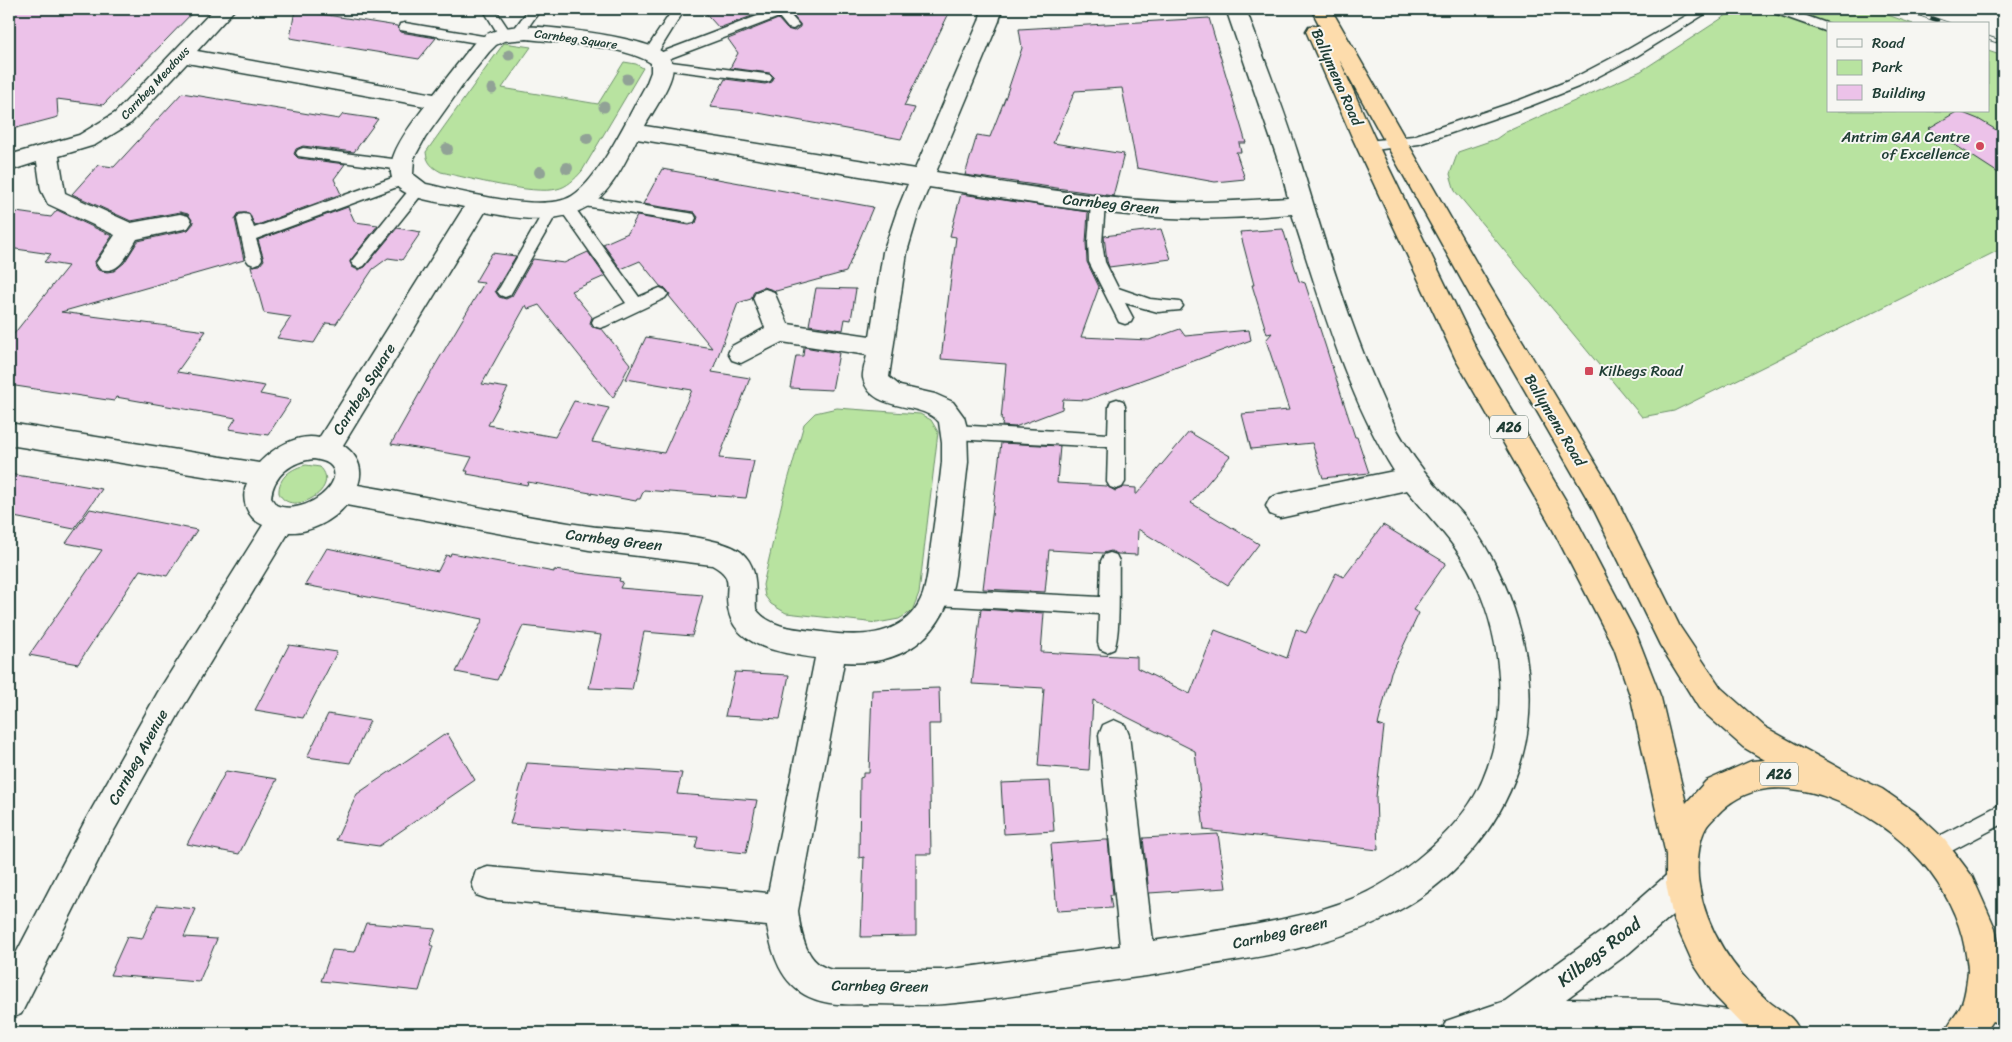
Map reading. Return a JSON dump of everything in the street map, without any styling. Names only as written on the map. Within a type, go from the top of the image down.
[{"type":"highway","name":"Ballymena Road","points":[[1306,9],[1469,360],[1560,514],[1627,645],[1646,698],[1682,870]]},
{"type":"highway","name":"Ballymena Road","points":[[1321,9],[1480,291],[1604,504],[1670,636],[1710,698],[1754,737],[1837,784]]},
{"type":"highway","name":"A26","points":[[1783,1033],[1755,1013],[1721,976],[1705,951],[1690,918],[1682,870],[1693,818],[1717,792],[1751,776],[1792,773],[1837,784],[1871,800],[1904,823],[1933,850],[1960,888],[1978,928],[1985,969],[2003,1008]]},
{"type":"highway","name":"A26","points":[[1962,1033],[1976,1014],[1985,969]]},
{"type":"street","name":"Carnbeg Meadows","points":[[9,162],[87,140],[123,118],[225,9]]},
{"type":"street","name":"Carnbeg Green","points":[[342,493],[589,538],[717,553],[728,558],[738,566],[742,586],[741,606],[743,615],[755,628],[784,639],[832,648],[881,647],[897,642],[911,634],[920,624],[936,597],[944,553],[955,452],[954,432],[951,417],[942,408],[894,395],[878,383],[876,371],[895,252],[908,211],[990,21],[992,9]]},
{"type":"street","name":"Carnbeg Green","points":[[832,648],[781,911],[786,941],[798,968],[815,983],[834,987],[944,987],[1138,961],[1298,932],[1347,916],[1390,898],[1423,875],[1452,849],[1475,821],[1495,789],[1513,727],[1515,696],[1511,659],[1503,622],[1490,585],[1475,553],[1457,527],[1413,478],[1384,428],[1352,352],[1301,205],[1292,169],[1236,9]]},
{"type":"street","name":"Carnbeg Square","points":[[504,36],[534,33],[621,45],[657,59]]},
{"type":"street","points":[[504,36],[476,54],[412,142],[407,178],[479,202],[529,210],[567,206],[604,178],[661,77],[657,59]]},
{"type":"street","points":[[181,55],[440,102]]},
{"type":"street","points":[[632,131],[922,178]]},
{"type":"street","points":[[47,152],[52,190],[56,198],[129,232],[180,222]]},
{"type":"street","name":"Carnbeg Green","points":[[922,178],[1098,204],[1170,210],[1223,211],[1301,205]]},
{"type":"street","name":"Carnbeg Square","points":[[327,448],[479,202]]},
{"type":"street","points":[[108,263],[129,232]]},
{"type":"street","points":[[765,298],[779,332]]},
{"type":"street","points":[[741,353],[779,332],[880,347]]},
{"type":"street","points":[[9,434],[264,475]]},
{"type":"street","points":[[314,448],[327,448],[338,453],[345,461],[348,471],[347,482],[342,493],[321,512],[294,521],[281,520],[269,516],[260,508],[257,498],[258,487],[264,475],[274,464],[293,453],[314,448]]},
{"type":"street","points":[[1280,506],[1413,478]]},
{"type":"street","name":"Carnbeg Avenue","points":[[9,1002],[96,832],[169,702],[281,520]]},
{"type":"street","points":[[1114,735],[1138,961]]},
{"type":"street","name":"Kilbegs Road","points":[[1514,1016],[1617,941],[1682,870]]},
{"type":"street","points":[[488,883],[781,911]]},
{"type":"street","name":"Kilbegs Road","points":[[1458,1033],[1514,1016],[1658,1017],[1763,1033]]},
{"type":"lane","points":[[489,9],[504,36]]},
{"type":"lane","points":[[405,27],[504,36],[535,9]]},
{"type":"lane","points":[[657,59],[679,9]]},
{"type":"lane","points":[[1368,146],[1414,141],[1480,119],[1573,84],[1632,53],[1708,9]]},
{"type":"lane","points":[[1776,9],[1827,28]]},
{"type":"lane","points":[[657,59],[780,10],[793,25]]},
{"type":"lane","points":[[657,59],[766,78]]},
{"type":"lane","points":[[303,153],[407,178]]},
{"type":"lane","points":[[248,236],[407,178]]},
{"type":"lane","points":[[359,262],[407,178]]},
{"type":"lane","points":[[1098,204],[1095,243],[1097,262],[1125,318]]},
{"type":"lane","points":[[567,206],[689,218]]},
{"type":"lane","points":[[505,291],[567,206]]},
{"type":"lane","points":[[567,206],[636,305]]},
{"type":"lane","points":[[244,219],[254,259]]},
{"type":"lane","points":[[1112,292],[1140,303],[1161,307],[1175,306]]},
{"type":"lane","points":[[600,322],[660,294]]},
{"type":"lane","points":[[1116,482],[1117,406]]},
{"type":"lane","points":[[954,432],[1116,441]]},
{"type":"lane","points":[[1108,643],[1110,561]]},
{"type":"lane","points":[[936,597],[1109,606]]},
{"type":"lane","points":[[1933,850],[2003,813]]},
{"type":"green space","points":[[1736,9],[1871,9],[1907,22],[1827,22],[1827,112],[1990,112],[1990,52],[2003,56],[2003,248],[1674,411],[1642,417],[1455,191],[1450,174],[1458,152],[1496,139],[1506,132],[1641,71]]},
{"type":"green space","points":[[504,43],[531,47],[502,88],[598,104],[624,62],[636,64],[643,68],[582,171],[571,182],[561,188],[533,190],[483,182],[441,172],[429,162],[426,152]]},
{"type":"green space","points":[[837,408],[920,414],[931,420],[938,432],[919,593],[912,611],[899,619],[877,623],[786,613],[771,604],[765,596],[763,585],[783,498],[804,424],[815,413]]},
{"type":"green space","points":[[306,465],[320,467],[325,476],[325,484],[320,492],[303,502],[293,503],[285,500],[279,493],[279,487],[283,478],[296,468]]},
{"type":"building","points":[[9,9],[196,9],[103,105],[57,99],[58,117],[9,130]]},
{"type":"building","points":[[702,9],[771,9],[719,28]]},
{"type":"building","points":[[787,9],[951,9],[904,106],[915,108],[901,139],[747,111],[710,107],[725,79],[765,84],[772,82],[774,77],[770,73],[730,68],[738,53],[728,39],[778,19],[787,29],[794,31],[800,27],[800,24]]},
{"type":"building","points":[[295,10],[397,26],[400,32],[436,38],[419,59],[290,38]]},
{"type":"building","points":[[1209,18],[1246,143],[1239,143],[1241,152],[1236,152],[1245,179],[1215,182],[1137,168],[1122,88],[1075,91],[1053,143],[1124,154],[1113,196],[965,175],[977,135],[990,137],[1006,96],[1022,48],[1019,29]]},
{"type":"building","points":[[182,93],[339,119],[343,114],[378,119],[354,152],[303,146],[296,149],[294,154],[298,158],[345,164],[334,179],[341,194],[255,226],[249,213],[239,213],[235,219],[244,260],[61,312],[206,331],[177,372],[265,386],[260,394],[291,400],[268,435],[229,429],[236,418],[116,397],[114,401],[9,385],[9,340],[68,266],[44,262],[51,254],[9,248],[9,211],[51,217],[57,210],[112,236],[94,263],[98,270],[107,272],[114,271],[124,263],[138,241],[188,230],[194,223],[188,214],[180,212],[131,221],[72,194],[98,165],[114,167]]},
{"type":"building","name":"Antrim GAA Centre of Excellence","points":[[1956,112],[1960,112],[1978,119],[2003,134],[2003,176],[1929,128]]},
{"type":"building","points":[[662,169],[873,207],[846,272],[776,291],[764,287],[754,291],[751,299],[738,303],[712,372],[750,378],[719,458],[754,461],[746,498],[644,490],[640,499],[636,501],[528,482],[527,485],[467,474],[468,471],[465,471],[472,457],[391,444],[484,283],[475,282],[492,253],[516,256],[495,291],[499,297],[506,299],[512,296],[533,259],[564,263],[588,252],[605,276],[571,291],[592,317],[590,323],[592,327],[602,329],[630,364],[613,398],[539,305],[528,309],[526,305],[482,384],[508,388],[488,425],[555,437],[574,401],[609,408],[592,442],[664,453],[692,390],[626,379],[646,337],[712,348],[669,296],[670,294],[666,289],[660,286],[640,261],[621,269],[603,244],[628,233],[637,216],[689,225],[696,223],[698,217],[694,212],[643,204]]},
{"type":"building","points":[[961,194],[1088,212],[1087,262],[1099,287],[1081,337],[1149,340],[1180,329],[1185,336],[1249,330],[1251,340],[1087,400],[1063,399],[1062,409],[1015,427],[1002,426],[1006,364],[941,359],[956,237],[950,236]]},
{"type":"building","points":[[348,207],[355,222],[378,225],[350,261],[352,267],[358,270],[365,267],[397,228],[421,232],[402,260],[388,258],[373,269],[336,324],[326,323],[314,343],[277,338],[291,317],[264,313],[251,266],[260,265],[264,260],[258,240]]},
{"type":"building","points":[[1161,229],[1171,259],[1109,267],[1104,236]]},
{"type":"building","points":[[1283,229],[1299,281],[1305,283],[1355,437],[1357,437],[1369,473],[1323,478],[1312,443],[1251,449],[1242,414],[1289,410],[1266,340],[1272,333],[1267,334],[1252,285],[1254,285],[1240,232]]},
{"type":"building","points":[[816,288],[856,289],[851,320],[845,319],[843,330],[809,325]]},
{"type":"building","points":[[804,347],[839,353],[832,390],[790,388],[796,356],[803,356]]},
{"type":"building","points":[[1189,432],[1230,456],[1191,503],[1259,544],[1228,585],[1138,529],[1137,555],[1118,554],[1111,551],[1103,553],[1049,550],[1045,592],[983,589],[1001,443],[1060,446],[1057,483],[1107,486],[1115,491],[1124,487],[1136,488],[1136,495]]},
{"type":"building","points":[[9,474],[102,489],[74,529],[9,516]]},
{"type":"building","points":[[90,509],[197,530],[167,576],[140,570],[78,664],[29,655],[102,550],[66,543]]},
{"type":"building","points":[[1383,525],[1446,563],[1413,610],[1419,613],[1391,672],[1378,725],[1384,727],[1376,797],[1378,850],[1204,830],[1195,751],[1093,700],[1089,770],[1038,766],[1044,688],[972,684],[981,609],[1044,613],[1041,652],[1137,657],[1137,668],[1190,694],[1215,630],[1287,658],[1296,629],[1306,633],[1336,573],[1344,577]]},
{"type":"building","points":[[327,548],[438,571],[446,555],[450,556],[451,553],[554,572],[554,570],[620,578],[619,581],[623,582],[620,588],[703,595],[692,636],[644,632],[632,690],[589,688],[601,635],[523,626],[497,680],[456,672],[483,619],[305,585]]},
{"type":"building","points":[[289,645],[337,652],[303,718],[255,710]]},
{"type":"building","points":[[735,672],[789,675],[780,719],[725,716]]},
{"type":"building","points":[[939,688],[940,724],[929,724],[931,854],[916,854],[916,936],[861,937],[864,857],[859,858],[860,778],[863,777],[863,773],[869,773],[872,690]]},
{"type":"building","points":[[328,714],[370,721],[350,763],[307,757]]},
{"type":"building","points":[[447,733],[475,780],[379,846],[336,840],[357,794]]},
{"type":"building","points":[[527,763],[682,773],[677,794],[757,800],[746,853],[695,848],[698,837],[510,824]]},
{"type":"building","points":[[226,771],[277,779],[239,854],[187,844]]},
{"type":"building","points":[[1050,781],[1054,831],[1004,834],[1001,783]]},
{"type":"building","points":[[1218,834],[1226,888],[1149,893],[1143,838]]},
{"type":"building","points":[[1108,840],[1113,895],[1110,895],[1112,908],[1057,911],[1051,844]]},
{"type":"building","points":[[157,905],[196,909],[184,937],[217,939],[199,982],[110,975],[127,937],[142,939]]},
{"type":"building","points":[[366,923],[436,929],[430,945],[433,946],[419,991],[321,981],[332,950],[355,952]]},
{"type":"railway","points":[[1905,9],[1942,22]]},
{"type":"railway","points":[[1990,39],[2003,43]]},
{"type":"place","name":"Antrim GAA Centre of Excellence","points":[[1980,146]]},
{"type":"place","name":"Kilbegs Road","points":[[1589,371]]}]
